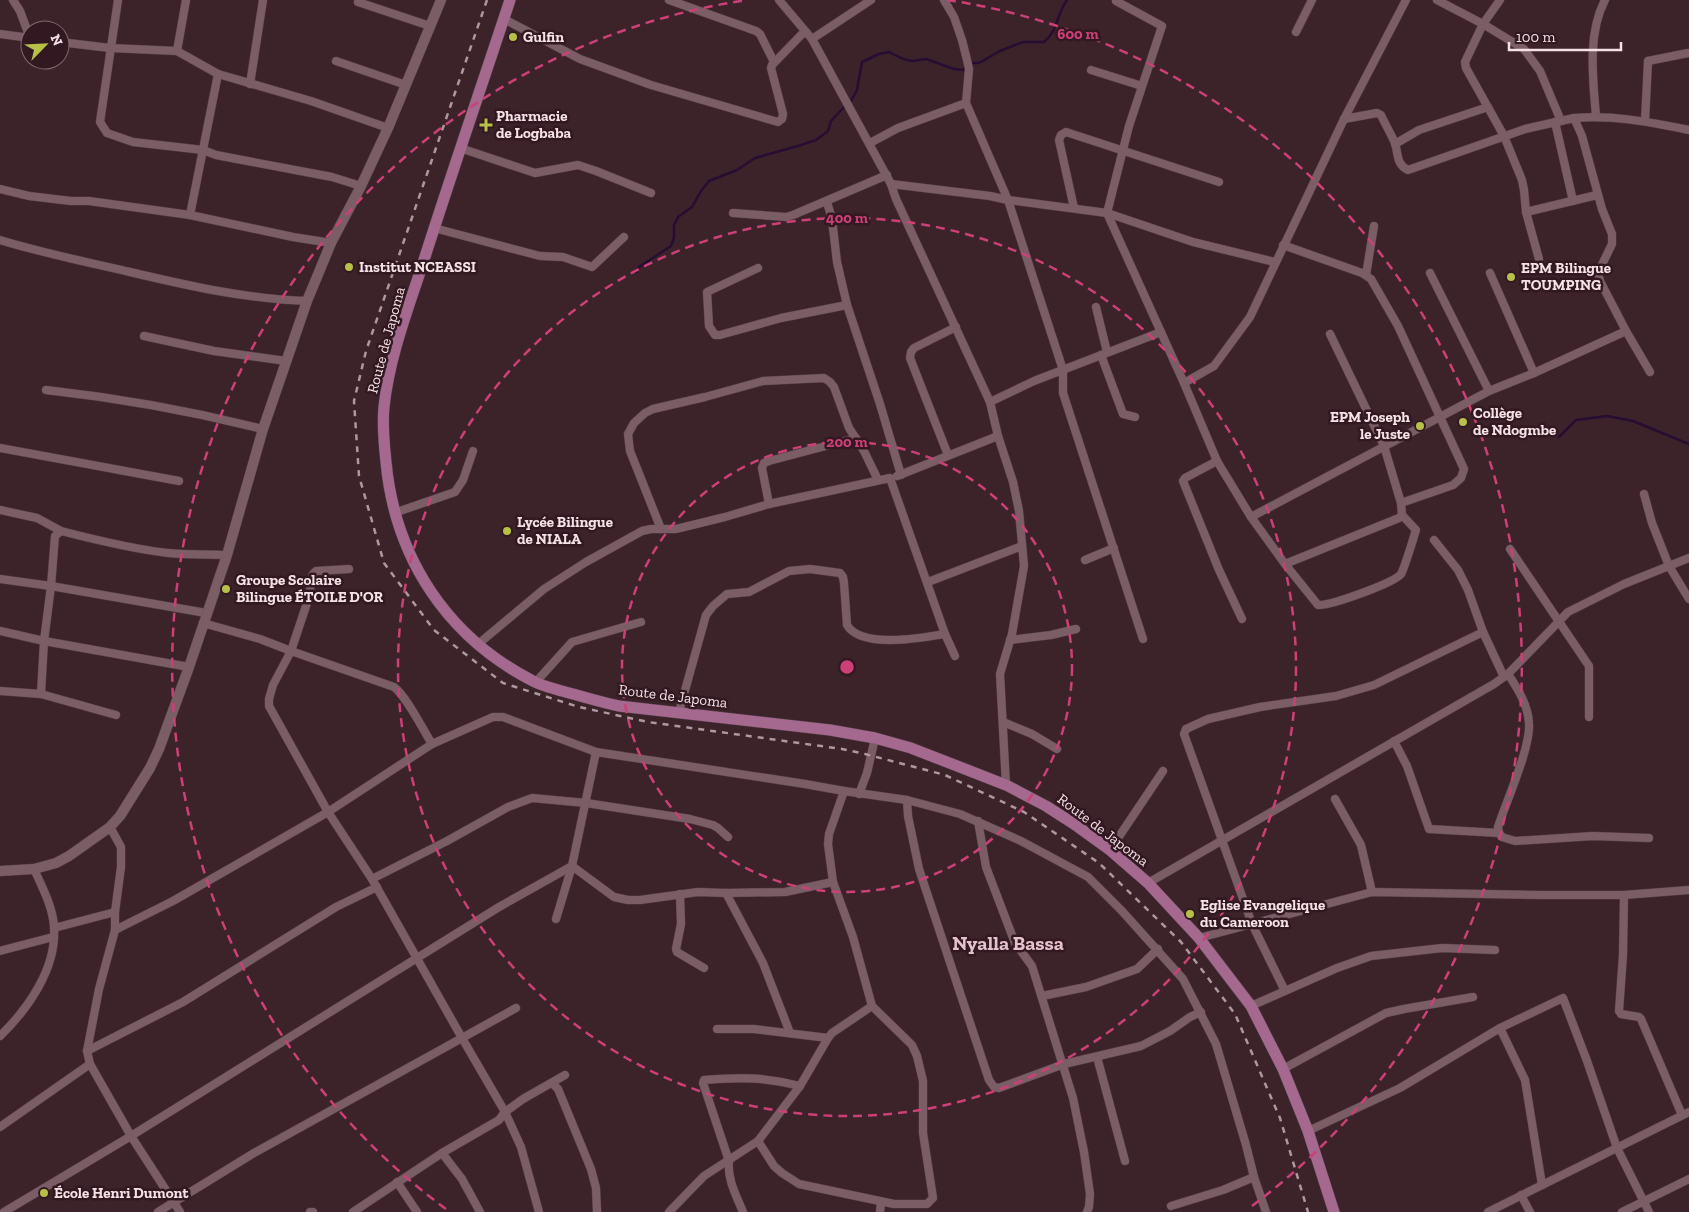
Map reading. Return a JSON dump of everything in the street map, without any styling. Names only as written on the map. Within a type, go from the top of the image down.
[{"type":"main road","points":[[0,872],[34,869],[56,863],[69,856],[110,827],[120,816],[150,768],[159,749],[189,667],[227,555],[263,429],[307,301],[331,243],[361,186],[388,128],[441,0]]},
{"type":"main road","name":"Route de Japoma","points":[[510,0],[434,228],[387,384],[383,430],[387,481],[394,513],[409,556],[428,590],[449,617],[477,645],[498,661],[535,683],[619,706],[830,730],[875,738],[911,748],[1006,785],[1046,806],[1074,824],[1110,850],[1148,882],[1199,938],[1251,1006],[1283,1069],[1308,1131],[1334,1212]]},
{"type":"street","points":[[13,0],[23,20]]},
{"type":"street","points":[[118,0],[100,122],[107,132],[133,142],[203,150],[332,177],[361,186]]},
{"type":"street","points":[[177,50],[186,0]]},
{"type":"street","points":[[250,84],[263,0]]},
{"type":"street","points":[[669,0],[756,31],[760,34],[774,62]]},
{"type":"street","points":[[779,0],[812,39],[870,143],[891,184],[990,402],[1017,501],[1022,529],[1024,566],[1010,640],[1000,674],[1006,785]]},
{"type":"street","points":[[812,39],[870,0]]},
{"type":"street","points":[[944,0],[954,17],[968,60],[966,103],[1008,200],[1063,370],[1063,393],[1143,639]]},
{"type":"street","points":[[1296,32],[1312,0]]},
{"type":"street","points":[[1184,383],[1214,366],[1250,317],[1344,119],[1406,0]]},
{"type":"street","points":[[1437,0],[1483,24],[1524,49],[1531,58],[1540,72],[1558,121],[1573,201]]},
{"type":"street","points":[[1500,0],[1483,24],[1465,62],[1466,68],[1504,136],[1522,180],[1526,212],[1539,259]]},
{"type":"street","points":[[1596,116],[1592,68],[1598,12],[1605,0]]},
{"type":"street","points":[[1116,1],[1162,26],[1122,150],[1107,213],[1184,383],[1216,461],[1251,517],[1284,564],[1318,605],[1341,600],[1388,583],[1401,574],[1416,530],[1402,515],[1401,502],[1384,446],[1330,334]]},
{"type":"street","points":[[358,2],[430,26]]},
{"type":"street","points":[[504,19],[580,59],[651,85],[778,122],[782,119],[783,114],[772,68],[774,62],[805,31]]},
{"type":"street","points":[[0,34],[20,37]]},
{"type":"street","points":[[70,43],[110,48],[177,50],[218,74],[311,101],[388,128]]},
{"type":"street","points":[[1645,121],[1648,61],[1688,53]]},
{"type":"street","points":[[336,61],[406,85]]},
{"type":"street","points":[[1091,70],[1142,86]]},
{"type":"street","points":[[190,215],[218,74]]},
{"type":"street","points":[[870,143],[898,128],[966,103]]},
{"type":"street","points":[[1395,144],[1419,130],[1488,107]]},
{"type":"street","points":[[1344,119],[1379,114],[1395,144],[1398,159],[1403,167],[1408,170],[1525,129],[1574,118],[1596,116],[1645,121],[1689,130]]},
{"type":"street","points":[[1574,118],[1582,136],[1597,195],[1612,234],[1612,244],[1598,273],[1600,281],[1650,372]]},
{"type":"street","points":[[1074,208],[1058,140],[1066,132],[1219,182]]},
{"type":"street","points":[[460,148],[535,173],[578,166],[596,171],[651,193]]},
{"type":"street","points":[[733,213],[786,217],[806,211],[886,175]]},
{"type":"street","points":[[891,184],[1107,213],[1193,242],[1275,262]]},
{"type":"street","points":[[0,189],[29,196],[89,201],[190,215],[293,237],[331,243]]},
{"type":"street","points":[[1526,212],[1597,195]]},
{"type":"street","points":[[827,202],[832,219],[837,262],[847,305],[901,475]]},
{"type":"street","points":[[1366,275],[1374,226]]},
{"type":"street","points":[[434,228],[540,256],[563,257],[592,267],[624,237]]},
{"type":"street","points":[[0,240],[57,256],[211,291],[278,300],[307,301]]},
{"type":"street","points":[[1283,245],[1366,275],[1370,279],[1398,326],[1464,469],[1461,478],[1453,485],[1401,502]]},
{"type":"street","points":[[758,268],[707,292],[709,326],[715,334],[720,335],[781,318],[847,305]]},
{"type":"street","points":[[1430,272],[1489,391]]},
{"type":"street","points":[[1490,273],[1534,373]]},
{"type":"street","points":[[1096,307],[1104,353],[1123,414],[1135,418]]},
{"type":"street","points":[[948,455],[910,358],[914,348],[956,327]]},
{"type":"street","points":[[1251,517],[1489,391],[1534,373],[1626,331]]},
{"type":"street","points":[[990,402],[1034,380],[1160,332]]},
{"type":"street","points":[[144,336],[214,351],[286,361]]},
{"type":"street","points":[[661,529],[630,451],[629,431],[634,423],[644,413],[654,409],[763,381],[824,378],[830,382],[834,387],[847,424],[864,451],[878,480]]},
{"type":"street","points":[[46,390],[107,397],[263,429]]},
{"type":"street","points":[[477,645],[544,589],[586,562],[642,531],[676,529],[769,504],[890,478],[998,436]]},
{"type":"street","points":[[769,504],[762,468],[764,463],[856,438]]},
{"type":"street","points":[[0,448],[180,480]]},
{"type":"street","points":[[394,513],[455,492],[463,480],[473,450]]},
{"type":"street","points":[[1216,461],[1185,478],[1183,481],[1219,570],[1242,619]]},
{"type":"street","points":[[890,478],[945,634],[955,656]]},
{"type":"street","points":[[1644,494],[1652,522],[1669,566],[1689,599]]},
{"type":"street","points":[[0,510],[37,518],[61,531],[88,538],[162,552],[227,555]]},
{"type":"street","points":[[1284,564],[1402,515]]},
{"type":"street","points":[[41,694],[44,641],[55,536],[61,531]]},
{"type":"street","points":[[1434,540],[1458,570],[1484,632],[1506,675],[1524,701],[1529,723],[1527,744],[1498,827],[1499,833],[1502,837],[1515,841],[1593,836],[1649,838]]},
{"type":"street","points":[[928,582],[1022,546]]},
{"type":"street","points":[[1085,560],[1114,548]]},
{"type":"street","points":[[1510,549],[1589,666],[1589,716]]},
{"type":"street","points":[[1148,882],[1394,742],[1506,675],[1568,612],[1624,584],[1689,558]]},
{"type":"street","points":[[679,712],[706,615],[712,606],[727,594],[749,592],[789,571],[810,569],[840,573],[844,583],[848,625],[850,630],[859,635],[893,640],[918,639],[945,634]]},
{"type":"street","points":[[349,570],[316,572],[313,574],[308,600],[291,651],[273,685],[269,706],[328,812],[377,887],[505,1112],[521,1147],[539,1212]]},
{"type":"street","points":[[0,579],[206,613]]},
{"type":"street","points":[[535,683],[572,642],[641,622]]},
{"type":"street","points":[[203,623],[268,642],[394,687],[405,700],[432,744]]},
{"type":"street","points":[[1010,640],[1051,635],[1076,629]]},
{"type":"street","points":[[0,631],[44,641],[189,667]]},
{"type":"street","points":[[1285,991],[1252,924],[1184,734],[1186,729],[1208,719],[1260,707],[1336,696],[1374,685],[1484,632]]},
{"type":"street","points":[[0,691],[41,694],[116,715]]},
{"type":"street","points":[[115,930],[173,901],[328,812],[432,744],[493,717],[503,717],[596,752],[907,800],[960,814],[1021,841],[1083,874],[1158,949],[1183,979],[1202,1012],[1216,1044],[1254,1177],[1266,1212]]},
{"type":"street","points":[[1003,722],[1032,734],[1057,748]]},
{"type":"street","points":[[859,794],[867,773],[875,738]]},
{"type":"street","points":[[1394,742],[1407,766],[1429,829],[1499,833]]},
{"type":"street","points":[[556,919],[572,866],[596,752]]},
{"type":"street","points":[[1110,850],[1163,771]]},
{"type":"street","points":[[758,1141],[774,1166],[799,1184],[894,1204],[927,1204],[933,1198],[923,1133],[923,1081],[917,1056],[912,1045],[872,1006],[853,937],[833,882],[828,844],[844,791]]},
{"type":"street","points":[[372,879],[448,841],[516,803],[532,798],[586,803],[703,822],[718,828],[728,837]]},
{"type":"street","points":[[1335,799],[1361,845],[1372,892]]},
{"type":"street","points":[[907,800],[908,816],[919,870],[994,1088],[1064,1064],[1142,1046],[1202,1012]]},
{"type":"street","points":[[978,822],[986,867],[1014,943],[1032,966],[1064,1064],[1084,1152],[1090,1194],[1087,1212]]},
{"type":"street","points":[[110,827],[121,847],[115,930],[99,989],[87,1051],[90,1064],[132,1136],[180,1212]]},
{"type":"street","points":[[572,866],[614,897],[628,900],[698,892],[785,892],[833,882]]},
{"type":"street","points":[[4,1212],[132,1136],[499,907],[572,866]]},
{"type":"street","points":[[0,1036],[18,1017],[45,976],[52,949],[54,928],[51,912],[34,869]]},
{"type":"street","points":[[87,1051],[182,1002],[336,907],[377,887]]},
{"type":"street","points":[[1199,938],[1372,892],[1624,895],[1689,890]]},
{"type":"street","points":[[726,893],[763,963],[790,1033]]},
{"type":"street","points":[[680,894],[681,924],[676,949],[677,952],[704,968]]},
{"type":"street","points":[[1488,1212],[1686,1114],[1641,1019],[1621,1014],[1619,1011],[1623,955],[1624,895]]},
{"type":"street","points":[[54,928],[115,912]]},
{"type":"street","points":[[0,951],[53,938]]},
{"type":"street","points":[[1251,1006],[1337,968],[1371,956],[1442,948],[1495,950]]},
{"type":"street","points":[[1042,996],[1086,987],[1137,968],[1143,965],[1158,949]]},
{"type":"street","points":[[1283,1069],[1386,1013],[1473,997]]},
{"type":"street","points":[[1308,1131],[1400,1088],[1500,1028],[1563,998],[1587,1061],[1616,1148],[1649,1212]]},
{"type":"street","points":[[669,1212],[704,1176],[758,1141],[800,1086],[832,1033],[872,1006]]},
{"type":"street","points":[[158,1212],[254,1153],[516,1008]]},
{"type":"street","points":[[717,1029],[754,1028],[828,1038]]},
{"type":"street","points":[[1500,1028],[1525,1080],[1542,1185]]},
{"type":"street","points":[[1097,1057],[1125,1161]]},
{"type":"street","points":[[0,1128],[90,1064]]},
{"type":"street","points":[[353,1212],[397,1182],[499,1120],[505,1112],[523,1099],[565,1075]]},
{"type":"street","points":[[743,1212],[730,1179],[728,1172],[729,1161],[704,1088],[704,1080],[742,1077],[772,1079],[800,1086]]},
{"type":"street","points":[[552,1083],[558,1089],[589,1162],[596,1188],[597,1212]]},
{"type":"street","points":[[442,1154],[462,1179],[480,1212]]},
{"type":"street","points":[[1172,1206],[1222,1190],[1254,1177]]},
{"type":"street","points":[[1622,1212],[1689,1179]]},
{"type":"street","points":[[397,1182],[417,1212]]},
{"type":"street","points":[[1521,1195],[1530,1212]]},
{"type":"street","points":[[880,1212],[882,1202]]},
{"type":"waterway","points":[[969,63],[979,63],[1000,51],[1023,42],[1044,42],[1052,33],[1067,0]]},
{"type":"waterway","points":[[850,103],[857,90],[862,62],[879,54],[889,52],[912,61],[926,59],[954,69],[964,70],[965,67]]},
{"type":"waterway","points":[[636,272],[639,267],[671,246],[674,238],[674,225],[678,217],[692,207],[709,181],[737,170],[755,158],[816,140],[828,131],[831,121],[845,106]]},
{"type":"waterway","points":[[1559,437],[1576,420],[1607,416],[1633,421],[1689,444]]},
{"type":"railway","points":[[487,0],[366,351],[354,401],[359,476],[384,563],[434,630],[503,683],[579,707],[648,722],[842,749],[945,775],[1024,812],[1099,863],[1181,942],[1235,1014],[1280,1118],[1308,1212]]},
{"type":"place","name":"Gulfin","points":[[513,37]]},
{"type":"place","name":"Pharmacie de Logbaba","points":[[486,125]]},
{"type":"place","name":"Institut NCEASSI","points":[[349,267]]},
{"type":"place","name":"EPM Bilingue TOUMPING","points":[[1511,277]]},
{"type":"place","name":"Collège de Ndogmbe","points":[[1463,422]]},
{"type":"place","name":"EPM Joseph le Juste","points":[[1420,426]]},
{"type":"place","name":"Lycée Bilingue de NIALA","points":[[507,531]]},
{"type":"place","name":"Groupe Scolaire Bilingue ÉTOILE D'OR","points":[[226,589]]},
{"type":"place","name":"Eglise Evangelique du Cameroon","points":[[1190,914]]},
{"type":"place","name":"École Henri Dumont","points":[[44,1193]]},
{"type":"district","name":"Nyalla Bassa","points":[[1008,943]]}]
